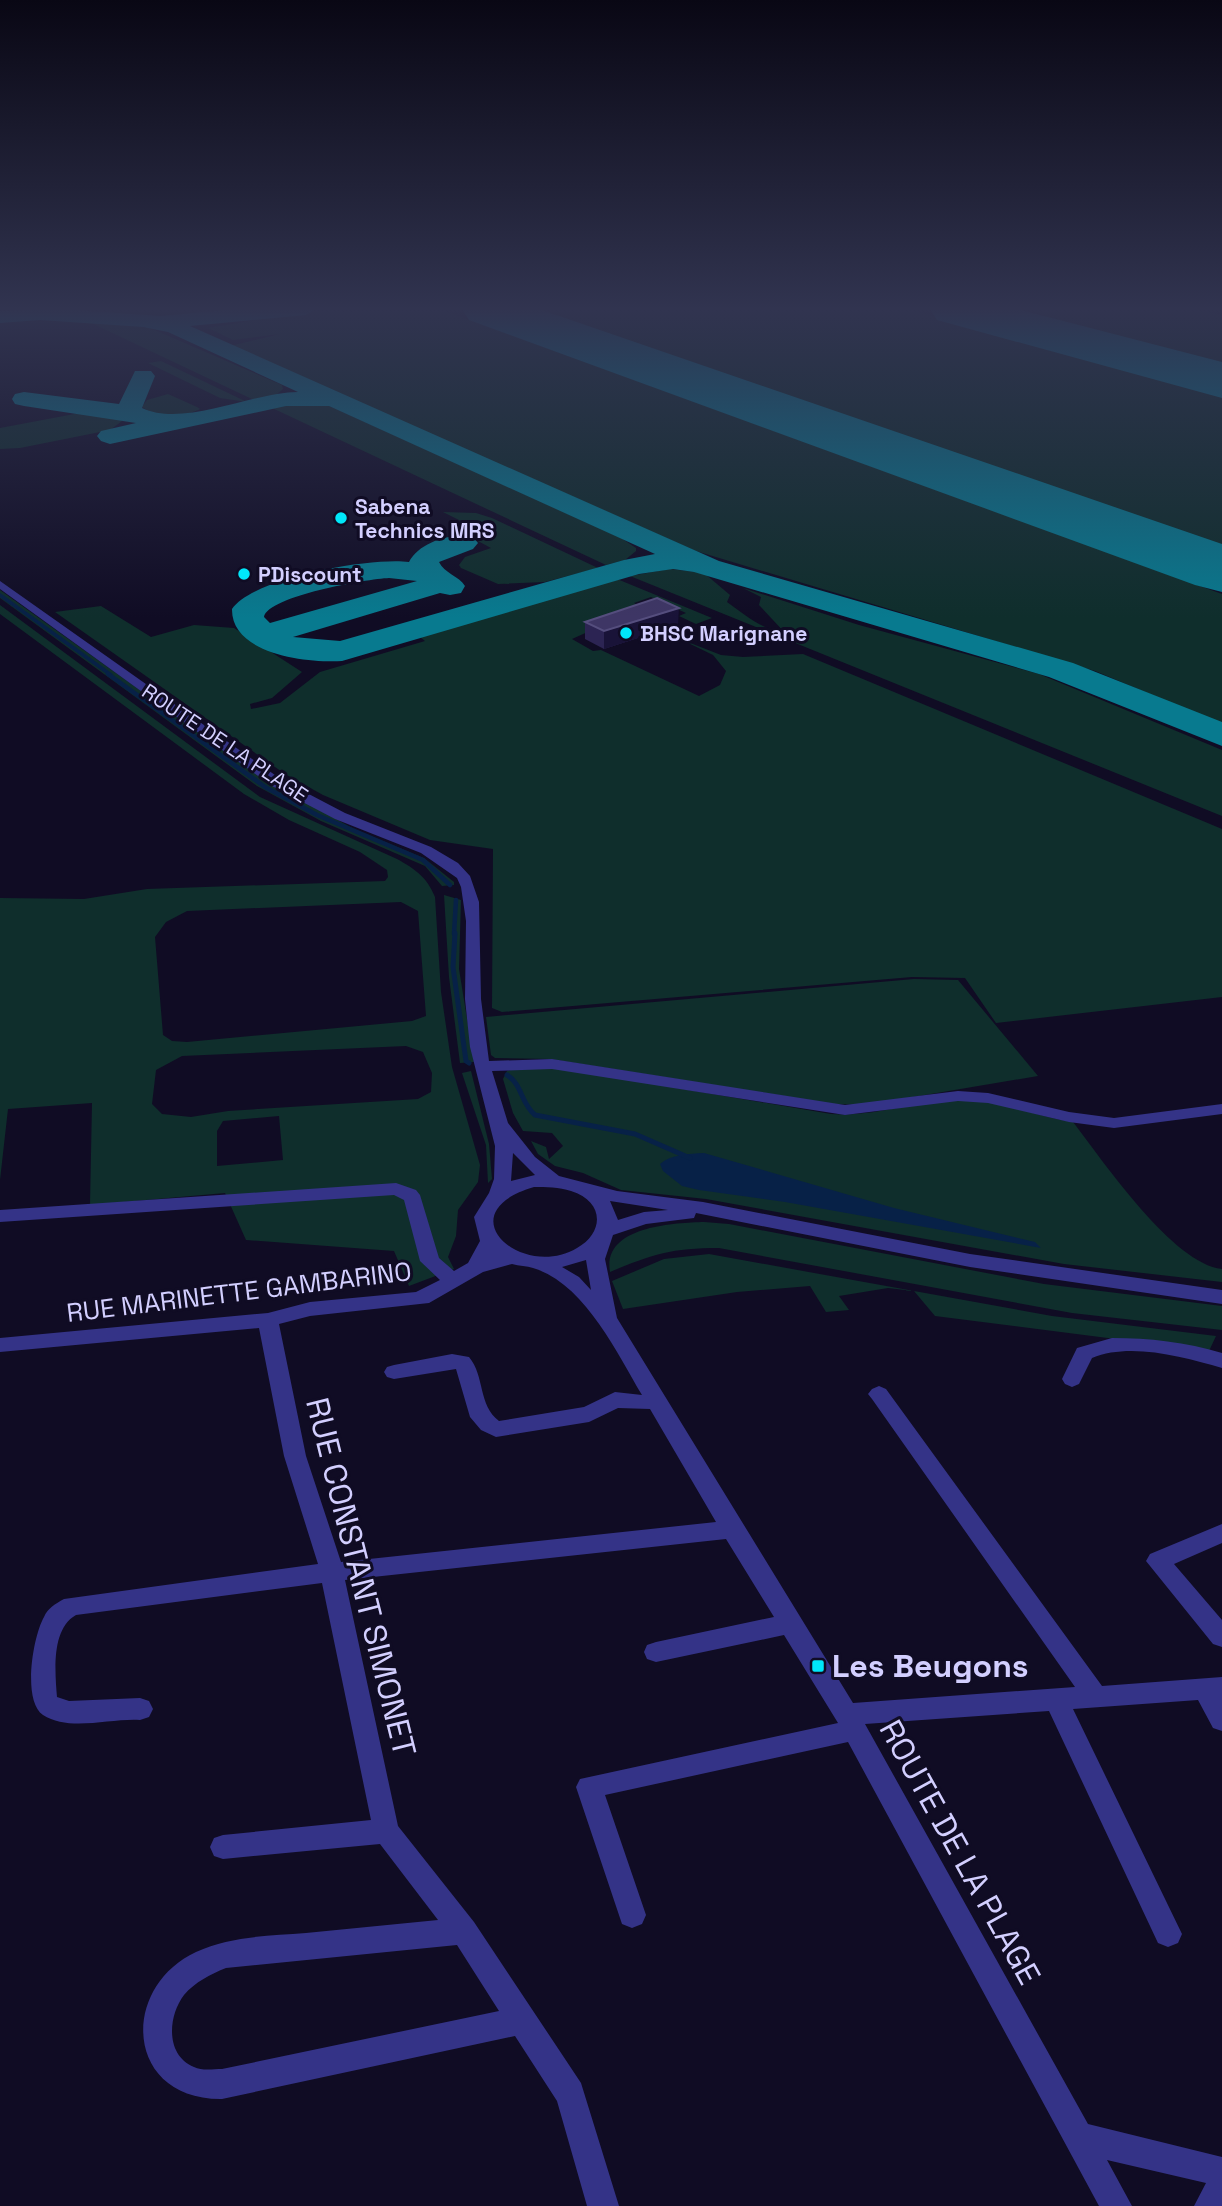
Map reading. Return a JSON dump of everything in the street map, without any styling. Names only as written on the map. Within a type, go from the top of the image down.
[{"type":"street","name":"ROUTE DE LA PLAGE","points":[[0,584],[277,783],[338,815],[434,855],[463,877],[473,902],[471,983],[482,1066],[501,1124],[505,1180],[498,1195]]},
{"type":"street","points":[[482,1066],[552,1064],[845,1110],[958,1096],[989,1098],[1069,1117],[1114,1123],[1222,1109]]},
{"type":"street","name":"ROUTE DE LA PLAGE","points":[[501,1124],[529,1161],[553,1181]]},
{"type":"street","points":[[747,1217],[673,1214],[644,1218],[603,1236],[576,1257],[539,1262],[513,1257],[489,1242],[483,1230],[483,1218],[488,1206],[498,1195],[523,1184],[553,1181],[617,1198],[688,1205],[966,1261],[1222,1297]]},
{"type":"street","points":[[584,1188],[603,1203],[608,1212],[603,1236]]},
{"type":"street","points":[[0,1216],[396,1189],[409,1194],[413,1199],[430,1261],[453,1281]]},
{"type":"street","name":"ROUTE DE LA PLAGE","points":[[603,1236],[595,1259],[607,1318]]},
{"type":"street","points":[[476,1268],[489,1242]]},
{"type":"street","name":"RUE MARINETTE GAMBARINO","points":[[0,1345],[268,1320],[310,1308],[423,1298],[476,1268],[513,1257]]},
{"type":"street","name":"ROUTE DE LA PLAGE","points":[[539,1262],[572,1282],[607,1318],[658,1400],[732,1529],[793,1623],[851,1722],[1116,2206]]},
{"type":"street","name":"RUE CONSTANT SIMONET","points":[[268,1320],[295,1455],[332,1572],[386,1831],[464,1931],[570,2094],[603,2206]]},
{"type":"street","points":[[1072,1379],[1084,1353],[1101,1345],[1129,1345],[1202,1355],[1222,1361]]},
{"type":"street","points":[[394,1373],[452,1361],[462,1362],[478,1413],[487,1425],[496,1429],[589,1414],[615,1400],[643,1403],[658,1400]]},
{"type":"street","points":[[879,1394],[1095,1696]]},
{"type":"street","points":[[140,1709],[107,1707],[61,1711],[47,1703],[44,1697],[49,1626],[56,1613],[72,1606],[332,1572],[732,1529]]},
{"type":"street","points":[[1222,1533],[1158,1561],[1222,1637]]},
{"type":"street","points":[[656,1652],[793,1623]]},
{"type":"street","points":[[632,1915],[589,1787],[851,1722],[1056,1699],[1214,1689],[1222,1720]]},
{"type":"street","points":[[1056,1699],[1168,1934]]},
{"type":"street","points":[[223,1847],[386,1831]]},
{"type":"street","points":[[464,1931],[226,1954],[199,1965],[175,1984],[158,2015],[158,2045],[169,2068],[191,2082],[222,2084],[523,2020]]},
{"type":"street","points":[[1077,2137],[1222,2172]]},
{"type":"street","points":[[1210,2206],[1222,2185]]},
{"type":"green space","points":[[85,412],[114,414],[122,421],[110,430],[20,448],[0,449],[0,428]]},
{"type":"green space","points":[[151,412],[192,412],[171,415]]},
{"type":"green space","points":[[281,412],[343,412],[621,538],[636,548],[625,560],[606,565]]},
{"type":"green space","points":[[380,412],[722,412],[1222,594],[1222,724],[1095,671],[696,551]]},
{"type":"green space","points":[[828,412],[1222,412],[1222,549]]},
{"type":"green space","points":[[443,512],[476,513],[492,518],[598,568],[545,582],[498,584],[461,568],[459,565],[465,557],[491,548],[461,532],[468,530],[469,525]]},
{"type":"green space","points":[[670,569],[704,573],[730,595],[727,602],[755,621],[778,632],[786,634],[759,605],[761,597],[743,588],[859,625],[1039,674],[1222,750],[1222,816],[630,576]]},
{"type":"green space","points":[[617,579],[712,618],[696,624],[679,616],[686,613],[651,597],[634,603],[654,614],[592,630],[572,639],[593,651],[601,650],[699,696],[720,685],[726,671],[713,655],[680,639],[721,655],[743,657],[803,654],[1222,829],[1222,997],[996,1023],[965,978],[912,977],[502,1012],[492,1008],[493,849],[430,840],[323,795],[285,774],[55,612],[101,606],[151,637],[194,625],[234,628],[302,672],[272,698],[250,704],[251,709],[280,703],[320,672],[425,641],[420,637]]},
{"type":"green space","points":[[0,590],[267,781],[354,829],[424,858],[454,882],[454,885],[442,886],[425,866],[321,821],[257,786],[0,598]]},
{"type":"green space","points":[[0,605],[260,797],[397,859],[415,870],[428,884],[435,897],[441,992],[452,1067],[480,1165],[478,1182],[458,1210],[456,1236],[448,1257],[454,1269],[409,1286],[394,1251],[246,1240],[225,1193],[90,1205],[92,1103],[8,1109],[0,1180],[0,898],[84,899],[147,889],[385,881],[388,877],[387,870],[360,852],[289,820],[244,794],[0,614]],"holes":[[[401,902],[418,911],[426,1016],[412,1021],[187,1042],[172,1041],[163,1035],[155,937],[166,922],[187,911]],[[406,1046],[423,1052],[432,1073],[431,1092],[418,1099],[228,1111],[191,1117],[162,1114],[152,1104],[156,1070],[182,1056]],[[279,1116],[283,1160],[217,1166],[217,1131],[223,1121]]]},
{"type":"green space","points":[[444,895],[461,900],[459,969],[474,1062],[460,1063],[449,977]]},
{"type":"green space","points":[[914,979],[958,980],[1038,1076],[866,1105],[834,1104],[550,1059],[495,1058],[491,1055],[486,1017]]},
{"type":"green space","points":[[517,1068],[565,1069],[831,1114],[867,1113],[936,1101],[972,1100],[1073,1122],[1120,1184],[1161,1231],[1203,1263],[1222,1269],[1222,1282],[1064,1264],[706,1199],[621,1190],[583,1173],[555,1166],[538,1154],[531,1141],[546,1147],[549,1159],[563,1146],[552,1133],[523,1131],[513,1113],[503,1079],[507,1071]]},
{"type":"green space","points":[[471,1071],[489,1144],[492,1179],[488,1183],[486,1145],[462,1073]]},
{"type":"green space","points":[[704,1222],[729,1224],[1044,1284],[1222,1306],[1222,1330],[1072,1313],[719,1248],[663,1253],[610,1272],[611,1257],[617,1245],[628,1236],[659,1226]]},
{"type":"green space","points":[[709,1254],[913,1291],[888,1288],[839,1296],[849,1310],[826,1312],[810,1286],[737,1292],[623,1309],[612,1281],[664,1259]]},
{"type":"green space","points":[[914,1291],[1052,1316],[1216,1336],[1209,1351],[935,1316]]},
{"type":"water","points":[[704,1153],[894,1208],[1035,1242],[1041,1248],[785,1202],[699,1190],[682,1186],[663,1171],[660,1164],[675,1156]]},
{"type":"building","points":[[657,598],[679,608],[604,631],[585,622]]},
{"type":"waterway","points":[[0,595],[111,675]]},
{"type":"waterway","points":[[108,674],[265,787],[317,815],[423,860],[450,885]]},
{"type":"waterway","points":[[454,934],[456,900]]},
{"type":"waterway","points":[[455,933],[453,967],[466,1061],[469,1063]]},
{"type":"waterway","points":[[507,1075],[516,1084],[535,1115],[635,1134],[690,1158]]},
{"type":"taxiway","points":[[123,412],[131,413]]},
{"type":"taxiway","points":[[131,412],[146,418],[180,420]]},
{"type":"taxiway","points":[[110,436],[224,412]]},
{"type":"taxiway","points":[[363,412],[708,567],[1061,670],[1222,735]]},
{"type":"taxiway","points":[[450,586],[428,572],[424,561],[431,553],[463,543]]},
{"type":"taxiway","points":[[433,576],[389,569],[345,575],[271,596],[248,609],[248,617],[255,628],[277,643],[303,650],[342,651],[635,566],[673,560],[693,563]]},
{"type":"taxiway","points":[[274,639],[277,632],[291,626],[428,588]]},
{"type":"runway","points":[[779,412],[1222,569]]},
{"type":"place","name":"Sabena Technics MRS","points":[[341,518]]},
{"type":"place","name":"PDiscount","points":[[244,574]]},
{"type":"place","name":"BHSC Marignane","points":[[626,633]]},
{"type":"place","name":"Les Beugons","points":[[818,1666]]}]
